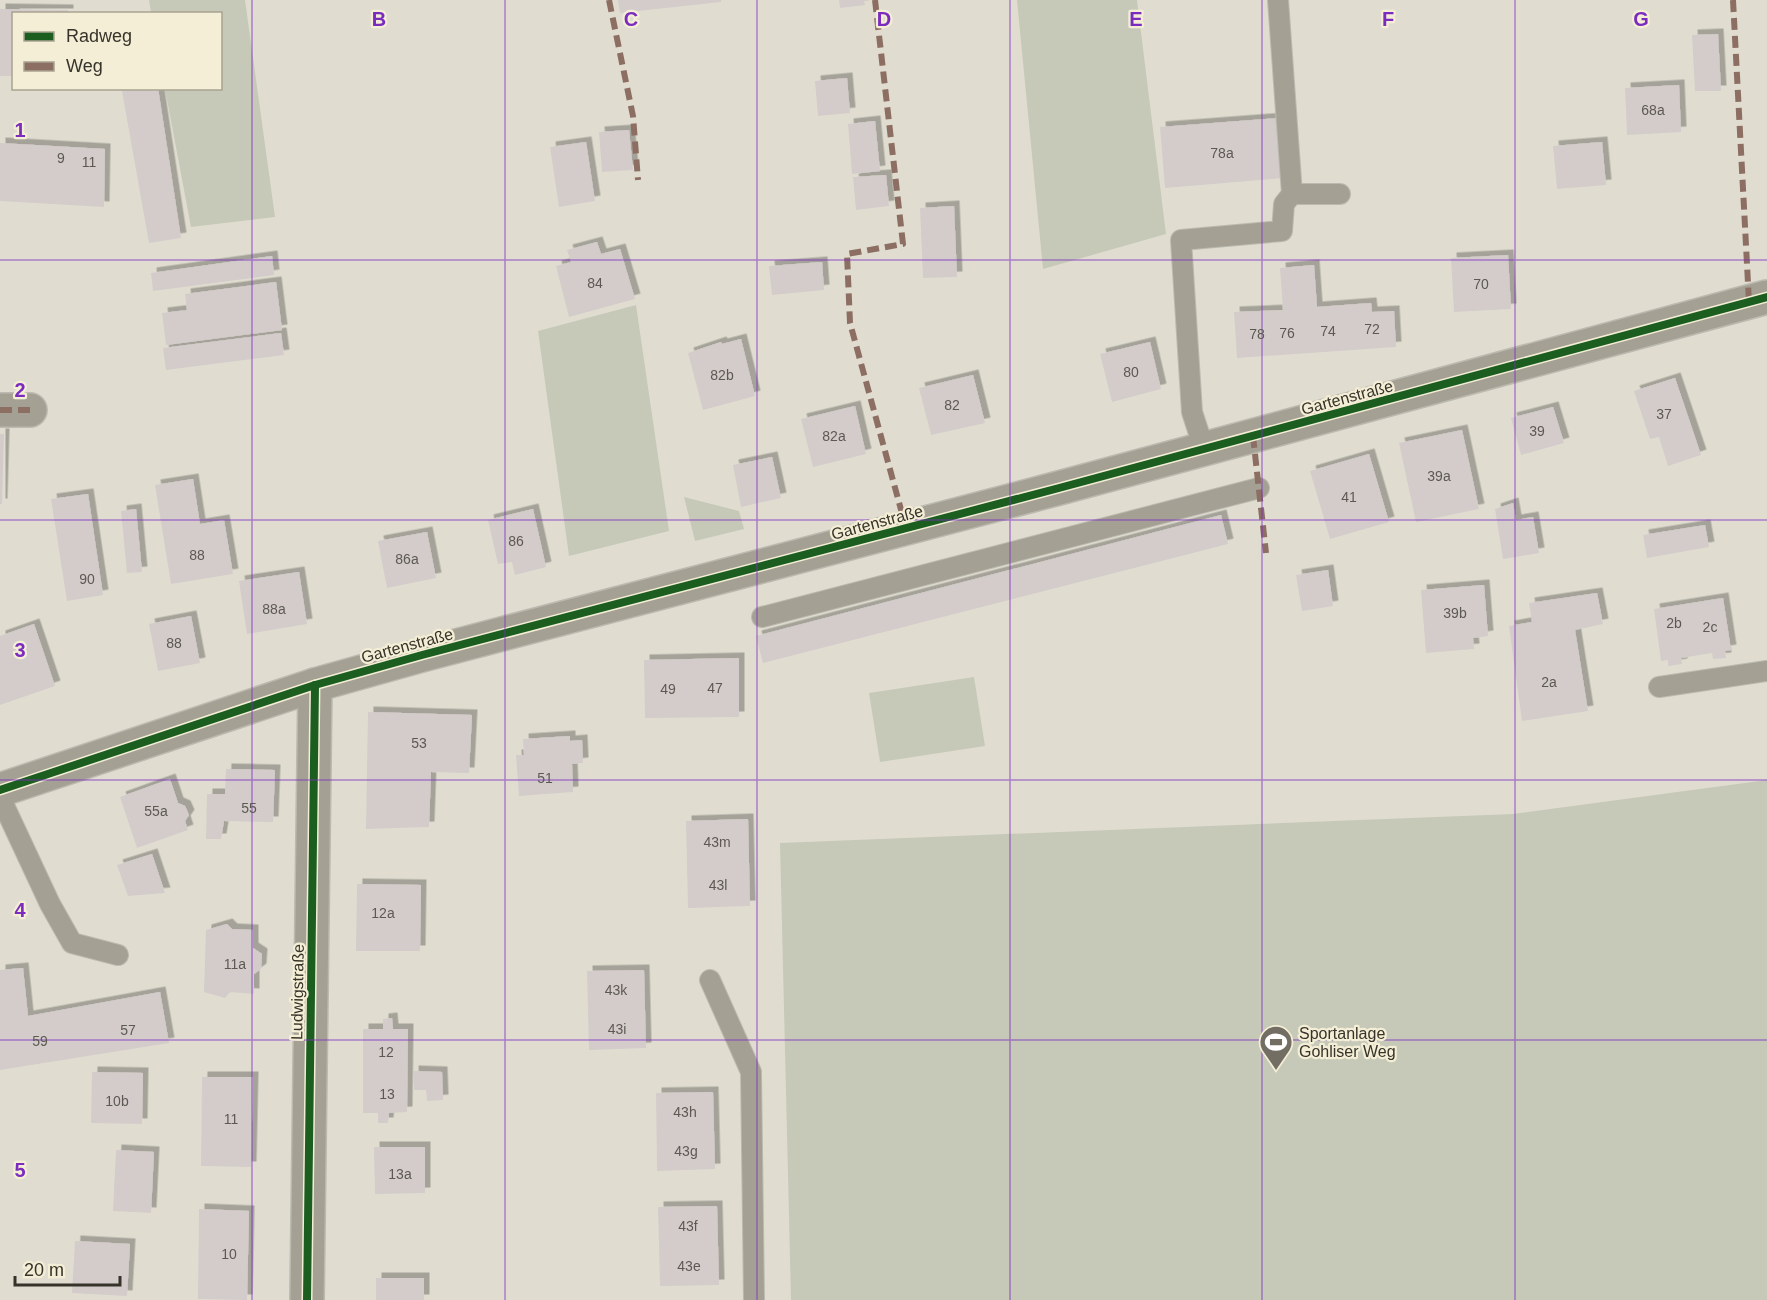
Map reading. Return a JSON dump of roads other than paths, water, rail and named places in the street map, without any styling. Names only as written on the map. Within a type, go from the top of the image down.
[{"type":"street","name":"Gartenstraße","points":[[0,790],[315,685],[1767,297]]},
{"type":"street","name":"Ludwigstraße","points":[[307,1300],[315,685]]},
{"type":"lane","points":[[1204,449],[1192,412],[1181,240],[1282,231],[1284,204],[1293,194],[1278,0]]},
{"type":"lane","points":[[1293,194],[1340,194]]},
{"type":"lane","points":[[762,617],[1259,488]]},
{"type":"lane","points":[[1659,687],[1767,671]]},
{"type":"lane","points":[[0,797],[50,904],[72,943],[118,955]]},
{"type":"lane","points":[[710,980],[751,1072],[754,1300]]},
{"type":"place","name":"Sportanlage Gohliser Weg","points":[[1276,1071]]}]
